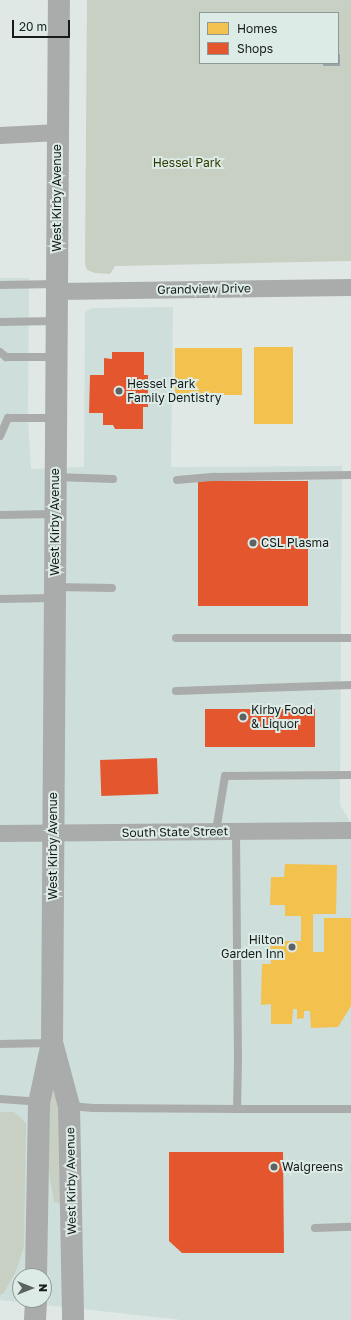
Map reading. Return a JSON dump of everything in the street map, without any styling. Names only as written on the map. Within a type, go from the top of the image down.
[{"type":"main road","name":"West Kirby Avenue","points":[[36,1268],[39,1102],[52,1043],[59,0]]},
{"type":"main road","name":"West Kirby Avenue","points":[[52,1043],[69,1106],[73,1320]]},
{"type":"main road","points":[[35,1320],[36,1308]]},
{"type":"street","points":[[0,135],[58,132]]},
{"type":"street","name":"Grandview Drive","points":[[57,287],[351,287]]},
{"type":"street","name":"South State Street","points":[[0,833],[351,830]]},
{"type":"lane","points":[[0,285],[57,287]]},
{"type":"lane","points":[[0,322],[56,321]]},
{"type":"lane","points":[[0,352],[6,357],[56,357]]},
{"type":"lane","points":[[0,436],[4,418],[56,418]]},
{"type":"lane","points":[[177,480],[215,477],[351,475]]},
{"type":"lane","points":[[55,477],[113,479]]},
{"type":"lane","points":[[0,515],[55,514]]},
{"type":"lane","points":[[0,599],[112,588]]},
{"type":"lane","points":[[176,638],[351,638]]},
{"type":"lane","points":[[176,691],[351,685]]},
{"type":"lane","points":[[216,831],[225,776],[351,774]]},
{"type":"lane","points":[[236,831],[237,1109]]},
{"type":"lane","points":[[0,1044],[52,1043]]},
{"type":"lane","points":[[0,1099],[39,1102]]},
{"type":"lane","points":[[69,1106],[93,1108],[351,1109]]},
{"type":"lane","points":[[315,1228],[351,1227]]},
{"type":"shaded area","points":[[0,278],[29,278],[28,418],[31,469],[84,467],[85,312],[92,308],[173,307],[171,467],[342,466],[340,805],[351,823],[351,1320],[182,1320],[52,1306],[52,1268],[12,1268],[12,1301],[0,1300]]},
{"type":"green space","name":"Hessel Park","points":[[87,0],[351,0],[351,261],[115,266],[110,274],[95,273],[87,270],[85,264]]},
{"type":"green space","points":[[52,1074],[56,1074],[59,1119],[60,1203],[54,1202],[49,1173],[48,1140]]},
{"type":"green space","points":[[0,1112],[14,1112],[26,1123],[24,1247],[17,1268],[12,1268],[12,1278],[4,1293],[0,1295]]},
{"type":"building: Homes","points":[[254,347],[293,347],[293,424],[254,424]]},
{"type":"building: Homes","points":[[175,348],[242,348],[242,395],[175,395]]},
{"type":"building: Homes","name":"Hilton Garden Inn","points":[[285,864],[337,865],[336,914],[313,914],[313,952],[324,952],[324,918],[351,918],[351,1006],[338,1027],[311,1028],[310,1011],[304,1011],[304,1018],[297,1019],[297,1009],[293,1009],[292,1024],[271,1024],[271,1004],[261,1005],[262,964],[271,964],[270,941],[301,941],[301,916],[285,916],[285,905],[270,905],[271,877],[284,877]]},
{"type":"building: Shops","name":"Hessel Park Family Dentistry","points":[[112,352],[144,352],[144,375],[148,375],[148,407],[143,407],[143,429],[115,429],[113,425],[103,425],[103,413],[89,413],[90,375],[104,375],[104,358],[112,359]]},
{"type":"building: Shops","name":"CSL Plasma","points":[[198,481],[308,481],[308,606],[198,606]]},
{"type":"building: Shops","points":[[205,709],[315,709],[315,747],[205,747]]},
{"type":"building: Shops","points":[[157,758],[158,794],[101,796],[100,760]]},
{"type":"building: Shops","name":"Walgreens","points":[[169,1152],[283,1152],[284,1253],[182,1253],[169,1241]]},
{"type":"building: Other","points":[[340,54],[340,66],[323,66],[323,64],[339,64]]},
{"type":"place","name":"Hessel Park Family Dentistry","points":[[119,391]]},
{"type":"place","name":"CSL Plasma","points":[[253,543]]},
{"type":"place","name":"Kirby Food & Liquor","points":[[243,717]]},
{"type":"place","name":"Hilton Garden Inn","points":[[292,947]]},
{"type":"place","name":"Walgreens","points":[[274,1167]]}]
